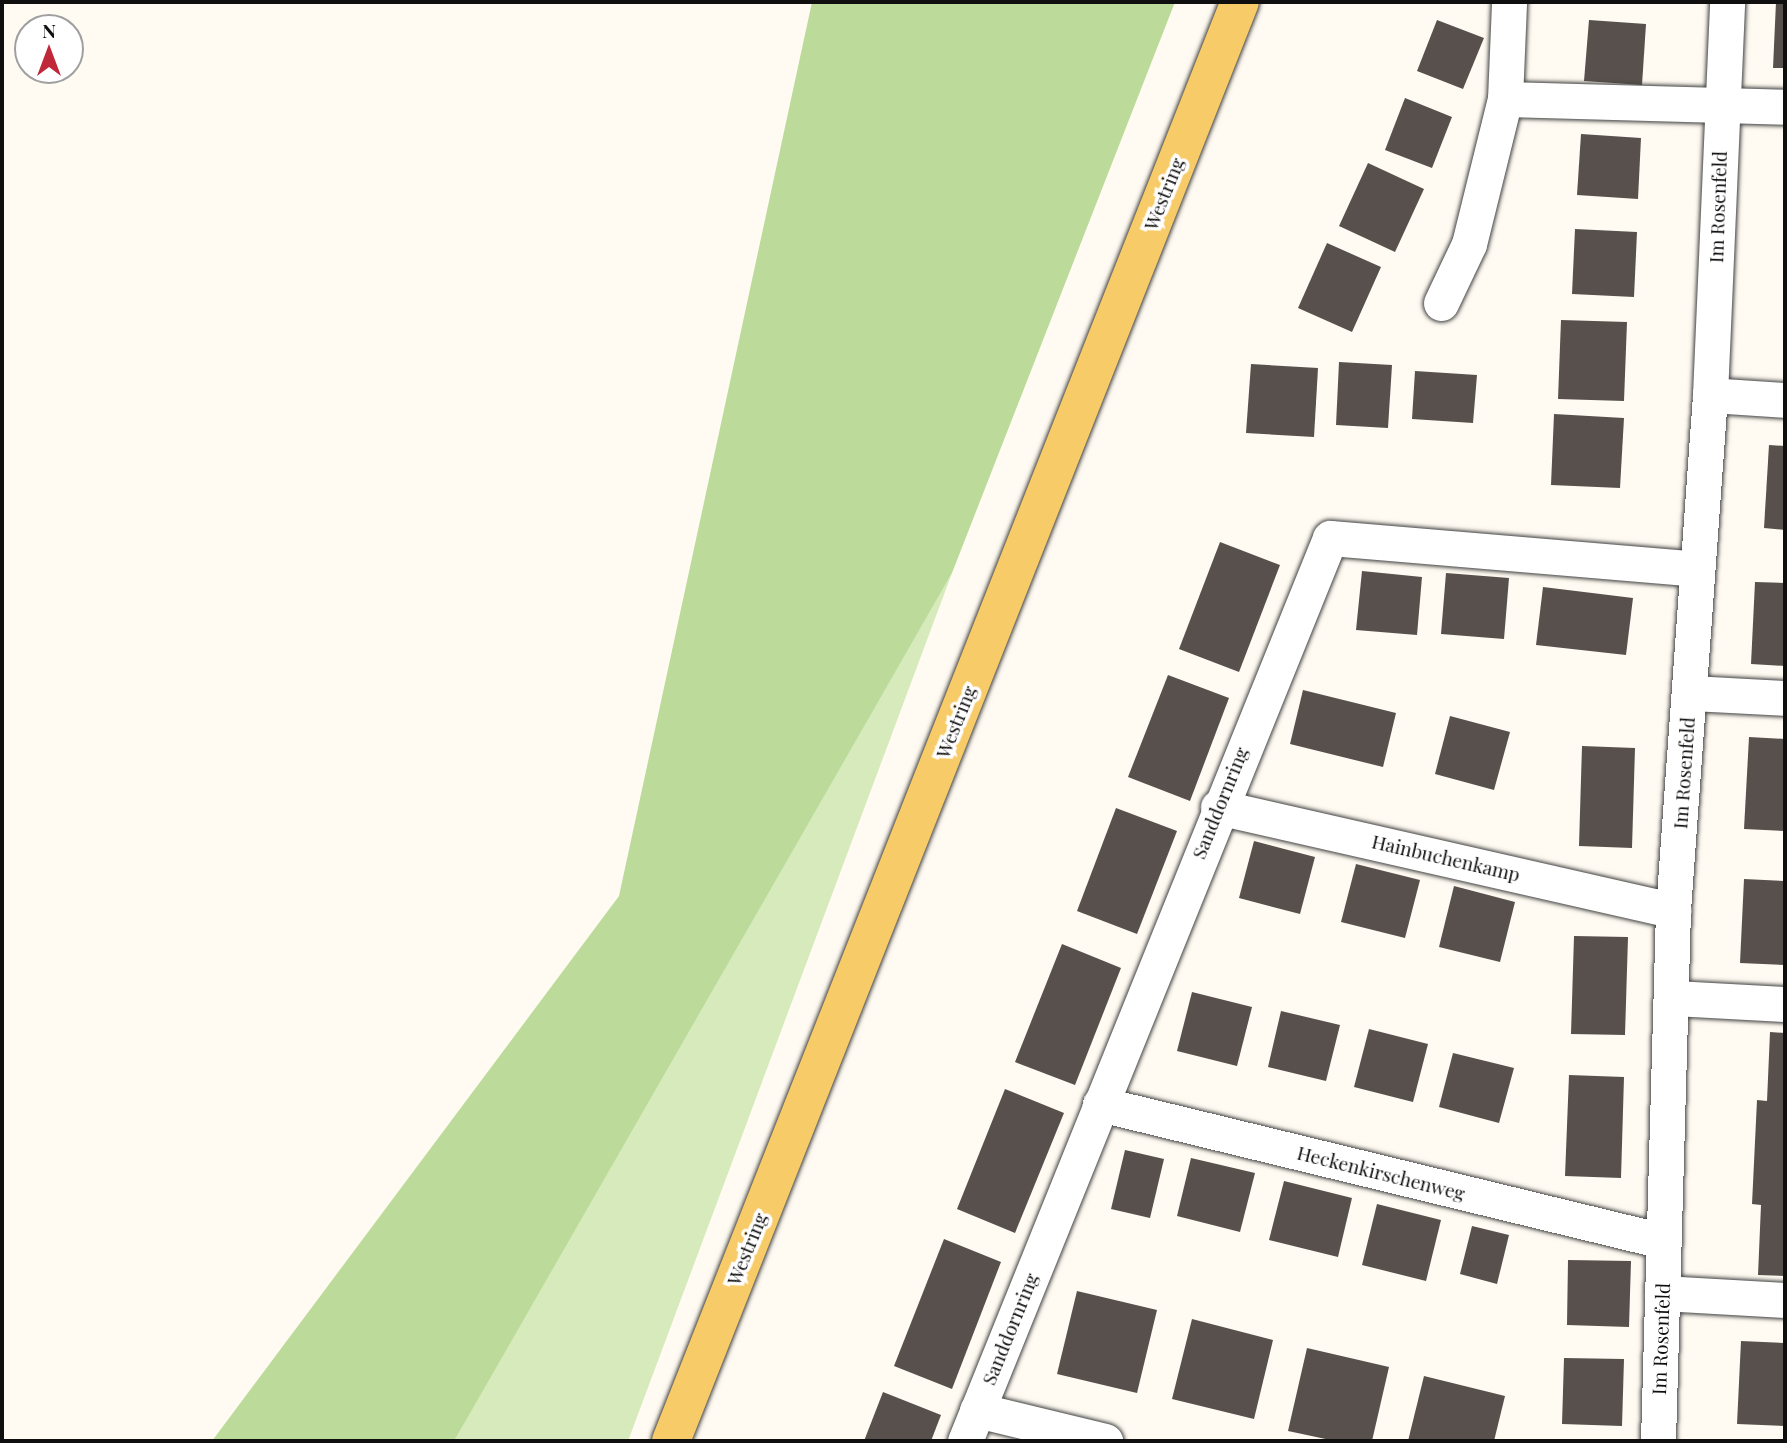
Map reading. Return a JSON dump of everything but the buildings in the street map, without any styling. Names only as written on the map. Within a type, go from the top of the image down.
[{"type":"main road","name":"Westring","points":[[671,1441],[1240,2]]},
{"type":"street","points":[[1441,303],[1469,244],[1505,99],[1509,2]]},
{"type":"street","name":"Im Rosenfeld","points":[[1658,1441],[1673,910],[1710,395],[1727,2]]},
{"type":"street","points":[[1505,99],[1785,107]]},
{"type":"street","points":[[1710,395],[1785,400]]},
{"type":"street","name":"Sanddornring","points":[[1105,1441],[971,1426],[1218,807],[1330,538],[1697,569]]},
{"type":"street","points":[[1690,693],[1785,698]]},
{"type":"street","name":"Hainbuchenkamp","points":[[1218,807],[1673,910]]},
{"type":"street","points":[[1672,998],[1785,1004]]},
{"type":"street","name":"Heckenkirschenweg","points":[[1100,1104],[1663,1241]]},
{"type":"street","points":[[1662,1293],[1785,1300]]},
{"type":"green space","points":[[812,2],[1175,2],[952,573],[454,1441],[212,1441],[619,896]]},
{"type":"green space","points":[[952,573],[628,1441],[454,1441],[519,1323]]}]
